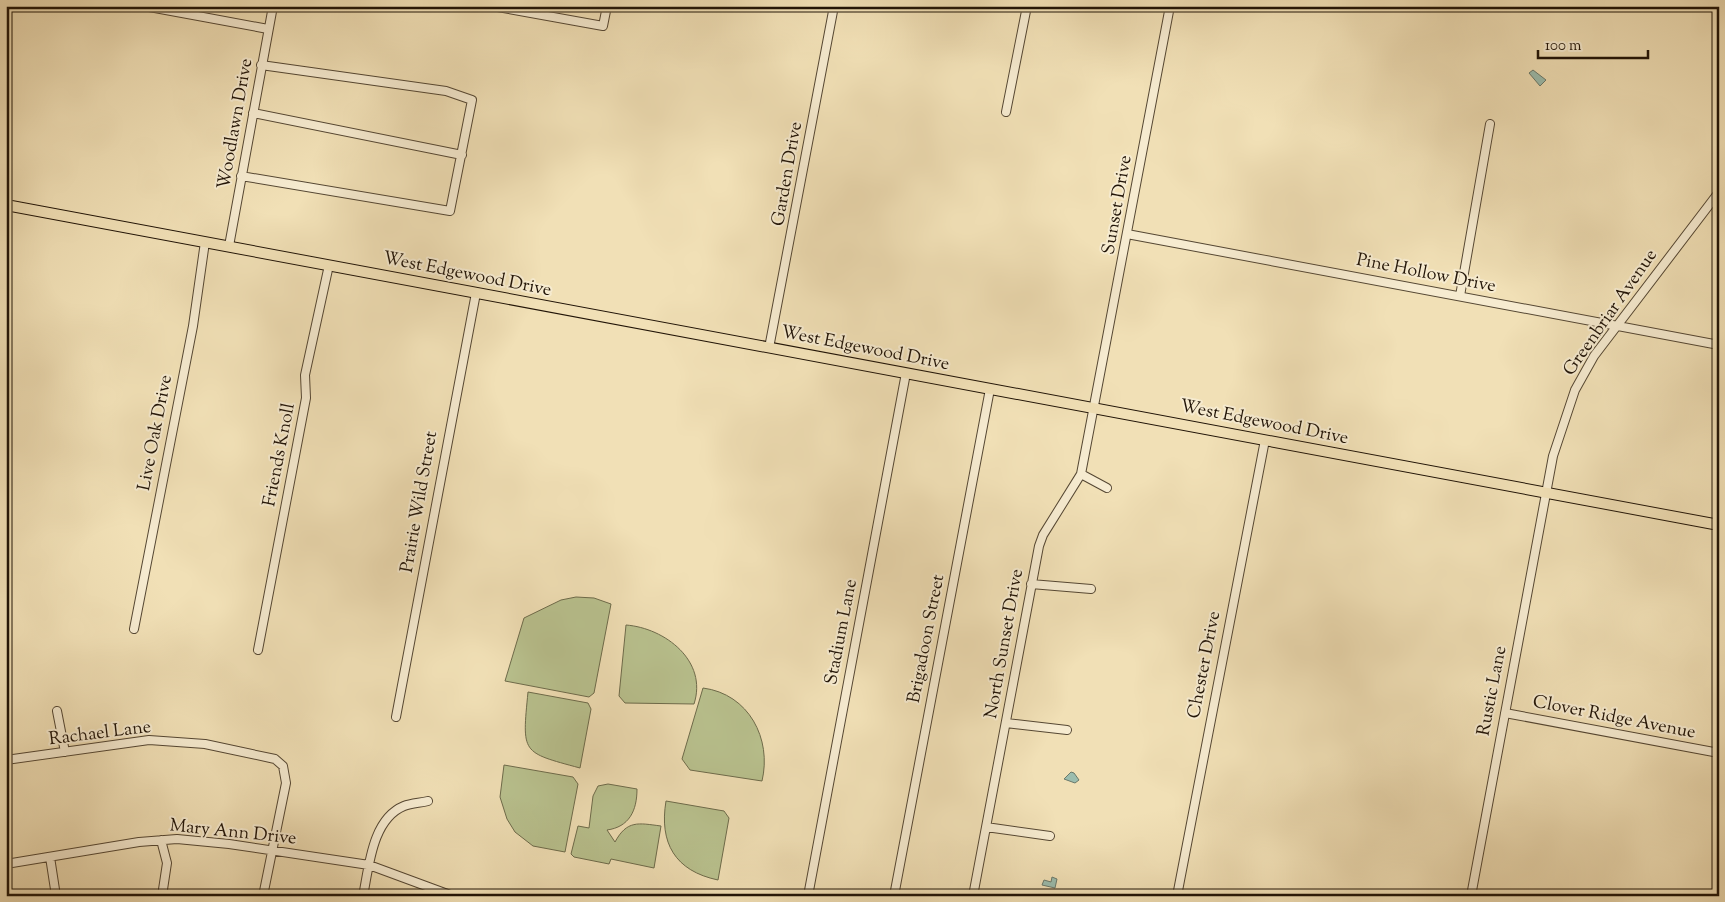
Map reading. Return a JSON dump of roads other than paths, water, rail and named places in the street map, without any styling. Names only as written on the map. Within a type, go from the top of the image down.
[{"type":"main road","name":"West Edgewood Drive","points":[[6,205],[1719,525]]},
{"type":"street","points":[[144,6],[268,30]]},
{"type":"street","name":"Woodlawn Drive","points":[[228,246],[272,6]]},
{"type":"street","points":[[492,6],[603,26],[607,6]]},
{"type":"street","name":"Garden Drive","points":[[769,348],[834,6]]},
{"type":"street","points":[[1006,112],[1027,6]]},
{"type":"street","name":"Sunset Drive","points":[[1094,408],[1170,6]]},
{"type":"street","points":[[241,176],[450,211],[472,100],[446,91],[261,65]]},
{"type":"street","points":[[253,113],[462,155]]},
{"type":"street","points":[[1460,296],[1490,124]]},
{"type":"street","name":"Greenbriar Avenue","points":[[1546,493],[1556,447],[1575,390],[1594,356],[1719,192]]},
{"type":"street","name":"Pine Hollow Drive","points":[[1128,234],[1719,345]]},
{"type":"street","name":"Live Oak Drive","points":[[134,629],[192,326],[205,242]]},
{"type":"street","name":"Friends Knoll","points":[[258,650],[306,398],[305,375],[329,265]]},
{"type":"street","name":"Prairie Wild Street","points":[[396,717],[476,293]]},
{"type":"street","name":"Stadium Lane","points":[[808,896],[906,373]]},
{"type":"street","name":"Brigadoon Street","points":[[894,896],[990,389]]},
{"type":"street","name":"North Sunset Drive","points":[[973,896],[1031,584],[1043,535],[1080,474],[1094,408]]},
{"type":"street","name":"Chester Drive","points":[[1177,896],[1197,784],[1265,440]]},
{"type":"street","points":[[1080,474],[1107,488]]},
{"type":"street","name":"Rustic Lane","points":[[1471,896],[1546,493]]},
{"type":"street","points":[[1031,584],[1091,588]]},
{"type":"street","points":[[57,711],[65,752]]},
{"type":"street","name":"Clover Ridge Avenue","points":[[1505,713],[1719,753]]},
{"type":"street","points":[[1006,723],[1067,730]]},
{"type":"street","name":"Rachael Lane","points":[[6,760],[149,740],[205,744],[275,759],[283,766],[286,783],[272,852]]},
{"type":"street","points":[[363,896],[372,847],[391,815],[404,806],[428,801]]},
{"type":"street","points":[[986,827],[1050,836]]},
{"type":"street","name":"Mary Ann Drive","points":[[6,864],[177,839],[229,844],[272,852],[369,865],[453,896]]},
{"type":"street","points":[[161,840],[166,863],[162,896]]},
{"type":"street","points":[[263,896],[272,852]]},
{"type":"street","points":[[50,857],[56,896]]}]
